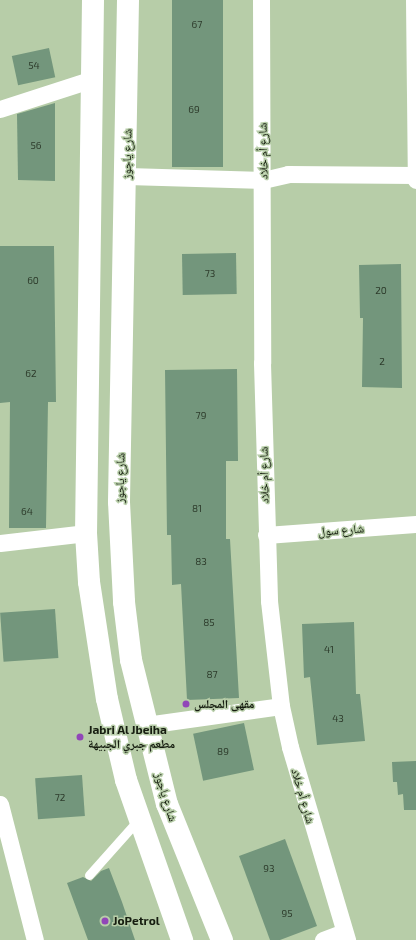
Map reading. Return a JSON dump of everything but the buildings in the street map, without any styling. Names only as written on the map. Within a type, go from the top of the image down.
[{"type":"main road","points":[[93,0],[94,79],[86,533],[101,663],[116,741],[138,820],[182,940]]},
{"type":"main road","name":"شارع ياجوز","points":[[128,0],[127,176],[119,509],[130,653],[146,725],[167,804],[222,940]]},
{"type":"street","name":"شارع أم خلاد","points":[[261,0],[263,180],[262,363],[266,535],[281,706],[308,813],[346,936]]},
{"type":"street","points":[[414,0],[416,180]]},
{"type":"street","points":[[0,109],[94,79]]},
{"type":"street","points":[[127,176],[263,180],[288,174],[416,175]]},
{"type":"street","name":"شارع سول","points":[[266,535],[416,524]]},
{"type":"street","points":[[0,543],[86,533]]},
{"type":"street","points":[[146,725],[281,706]]},
{"type":"street","points":[[0,804],[35,940]]},
{"type":"street","points":[[324,940],[346,936]]},
{"type":"lane","points":[[89,875],[138,820]]},
{"type":"place","name":"مقهى المجلس","points":[[186,704]]},
{"type":"place","name":"Jabri Al Jbeiha مطعم جبري الجبيهة","points":[[80,737]]},
{"type":"place","name":"JoPetrol","points":[[105,921]]}]
